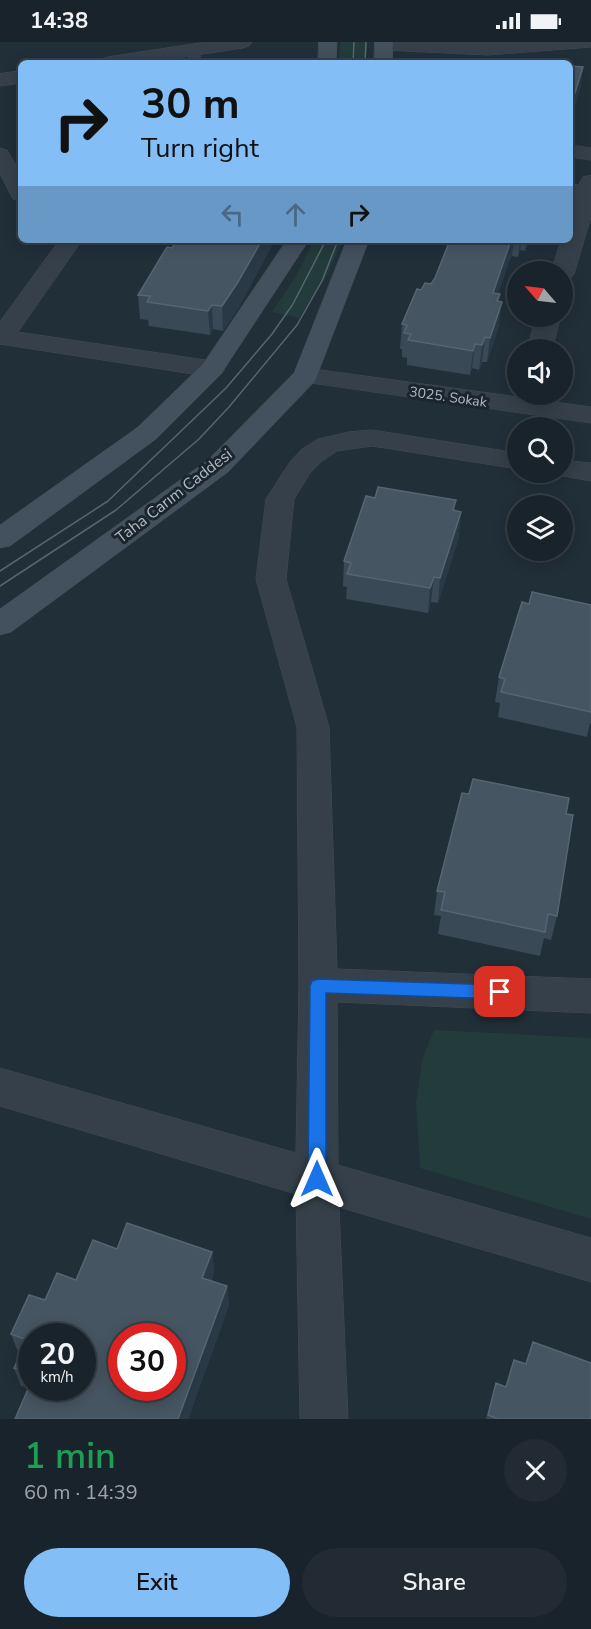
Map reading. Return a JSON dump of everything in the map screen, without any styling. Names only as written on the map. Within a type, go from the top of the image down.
[{"type":"main road","points":[[327,60],[328,42]]},
{"type":"main road","points":[[0,539],[147,433],[212,369],[296,243]]},
{"type":"main road","name":"Taha Carım Caddesi","points":[[0,624],[218,466],[306,376],[357,243]]},
{"type":"street","points":[[115,60],[138,50],[194,56],[243,42]]},
{"type":"street","points":[[384,50],[488,49],[590,42]]},
{"type":"street","points":[[0,80],[18,77]]},
{"type":"street","points":[[573,151],[591,154]]},
{"type":"street","points":[[0,154],[18,188]]},
{"type":"street","points":[[573,228],[583,187]]},
{"type":"street","points":[[65,243],[50,250],[1,337],[212,369]]},
{"type":"street","points":[[565,261],[569,243]]},
{"type":"street","name":"3025. Sokak","points":[[306,376],[507,429]]},
{"type":"street","name":"3025. Sokak","points":[[573,420],[591,416]]},
{"type":"street","points":[[324,1419],[317,1179],[318,986],[313,727],[271,579],[280,499],[300,468],[312,455],[328,446],[349,440],[372,438],[507,432]]},
{"type":"street","points":[[573,470],[591,472]]},
{"type":"street","points":[[318,986],[591,996]]},
{"type":"street","points":[[0,1086],[591,1260]]},
{"type":"green space","points":[[340,42],[367,42],[366,60],[339,60]]},
{"type":"green space","points":[[312,243],[342,243],[327,275],[299,318],[272,312],[295,278]]},
{"type":"green space","points":[[434,1030],[591,1038],[591,1219],[420,1168],[416,1103],[422,1060]]},
{"type":"building","points":[[573,66],[583,67],[573,99]]},
{"type":"building","points":[[175,243],[260,243],[222,306],[212,305],[208,311],[147,302],[150,296],[138,295],[167,247],[172,248]]},
{"type":"building","points":[[449,243],[510,243],[493,293],[500,294],[497,301],[502,302],[490,338],[485,337],[482,345],[475,344],[473,351],[408,340],[411,334],[404,333],[407,325],[402,324],[417,289],[421,290],[425,283],[431,284]]},
{"type":"building","points":[[378,487],[456,500],[453,510],[461,512],[440,578],[434,577],[430,588],[347,574],[351,563],[344,561],[366,496],[375,498]]},
{"type":"building","points":[[532,592],[591,605],[591,712],[501,692],[505,679],[499,677],[522,602],[529,604]]},
{"type":"building","points":[[473,779],[569,798],[566,814],[573,815],[557,916],[548,914],[545,932],[441,910],[445,892],[437,891],[462,793],[469,794]]},
{"type":"building","points":[[127,1223],[212,1252],[202,1278],[227,1286],[186,1397],[186,1323],[108,1323],[108,1401],[185,1401],[178,1419],[15,1419],[23,1401],[96,1401],[96,1323],[18,1323],[18,1337],[11,1334],[29,1295],[45,1300],[57,1273],[76,1280],[93,1240],[117,1249]]},
{"type":"building","points":[[533,1342],[591,1363],[591,1419],[498,1419],[488,1415],[496,1383],[506,1387],[514,1360],[526,1364]]},
{"type":"tram line","points":[[353,60],[354,42]]},
{"type":"tram line","points":[[365,60],[366,42]]},
{"type":"tram line","points":[[0,571],[108,501],[226,388],[272,334],[293,304],[324,243]]},
{"type":"tram line","points":[[0,586],[116,510],[199,439],[229,407],[297,325],[322,281],[337,243]]},
{"type":"route","points":[[317,1179],[318,986],[500,992]]}]
